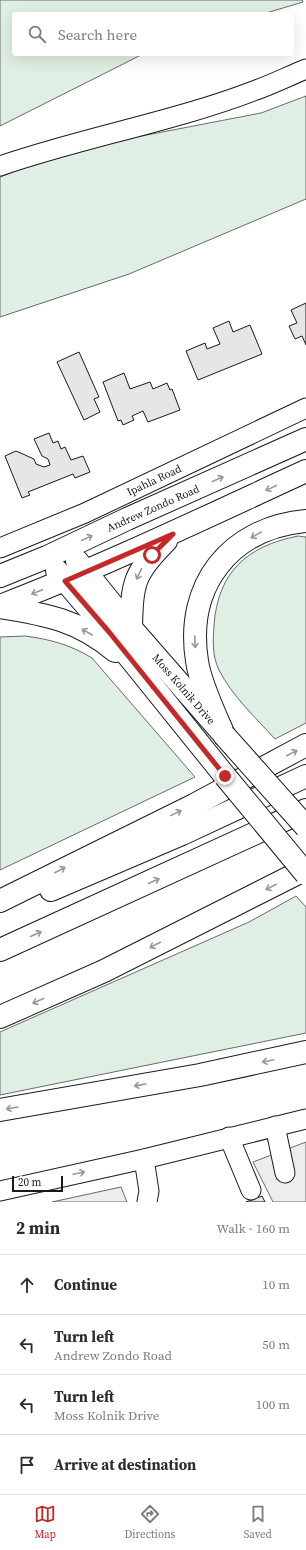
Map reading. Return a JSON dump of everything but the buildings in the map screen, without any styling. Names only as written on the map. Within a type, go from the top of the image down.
[{"type":"main road","name":"Andrew Zondo Road","points":[[0,576],[46,557],[306,439]]},
{"type":"main road","points":[[0,607],[87,572],[173,534],[306,471]]},
{"type":"main road","name":"Moss Kolnik Drive","points":[[209,711],[197,663],[194,640],[196,616],[200,602],[212,574],[224,558],[242,543],[266,529],[288,523],[306,521]]},
{"type":"main road","points":[[131,628],[131,598],[136,579],[152,555],[173,534]]},
{"type":"main road","name":"Moss Kolnik Drive","points":[[66,548],[131,628],[209,711],[224,735],[306,826]]},
{"type":"main road","name":"Moss Kolnik Drive","points":[[46,557],[306,874]]},
{"type":"main road","points":[[0,607],[44,613],[73,624],[104,642],[150,683]]},
{"type":"main road","points":[[0,901],[194,805],[306,745]]},
{"type":"main road","points":[[0,912],[182,834],[306,776]]},
{"type":"main road","points":[[0,950],[306,810]]},
{"type":"main road","points":[[0,1018],[104,971],[306,869]]},
{"type":"main road","points":[[0,1110],[200,1075],[306,1052]]},
{"type":"street","points":[[0,166],[69,144],[122,131],[223,102],[306,69]]},
{"type":"street","name":"Ipahla Road","points":[[0,548],[85,513],[306,408]]},
{"type":"street","points":[[0,1191],[144,1159],[306,1118]]},
{"type":"street","points":[[275,1126],[285,1173]]},
{"type":"street","points":[[229,1137],[251,1190]]},
{"type":"street","points":[[144,1159],[149,1191],[147,1202]]},
{"type":"green space","points":[[0,0],[302,0],[303,2],[270,12],[12,12],[12,56],[139,56],[0,126]]},
{"type":"green space","points":[[306,96],[306,199],[129,274],[0,317],[0,177],[69,150],[261,113]]},
{"type":"green space","points":[[298,536],[306,537],[306,723],[275,739],[237,698],[224,680],[214,654],[214,625],[217,606],[222,590],[229,576],[238,564],[264,547]]},
{"type":"green space","points":[[25,636],[60,643],[92,658],[195,777],[0,870],[0,637]]},
{"type":"green space","points":[[296,896],[306,907],[306,1033],[0,1095],[0,1032],[249,922]]},
{"type":"shaded area","points":[[306,1142],[306,1202],[273,1202],[253,1162]]},
{"type":"shaded area","points":[[121,1187],[127,1202],[52,1202]]},
{"type":"route","points":[[152,555],[173,534],[65,581],[109,632],[225,776]]}]
